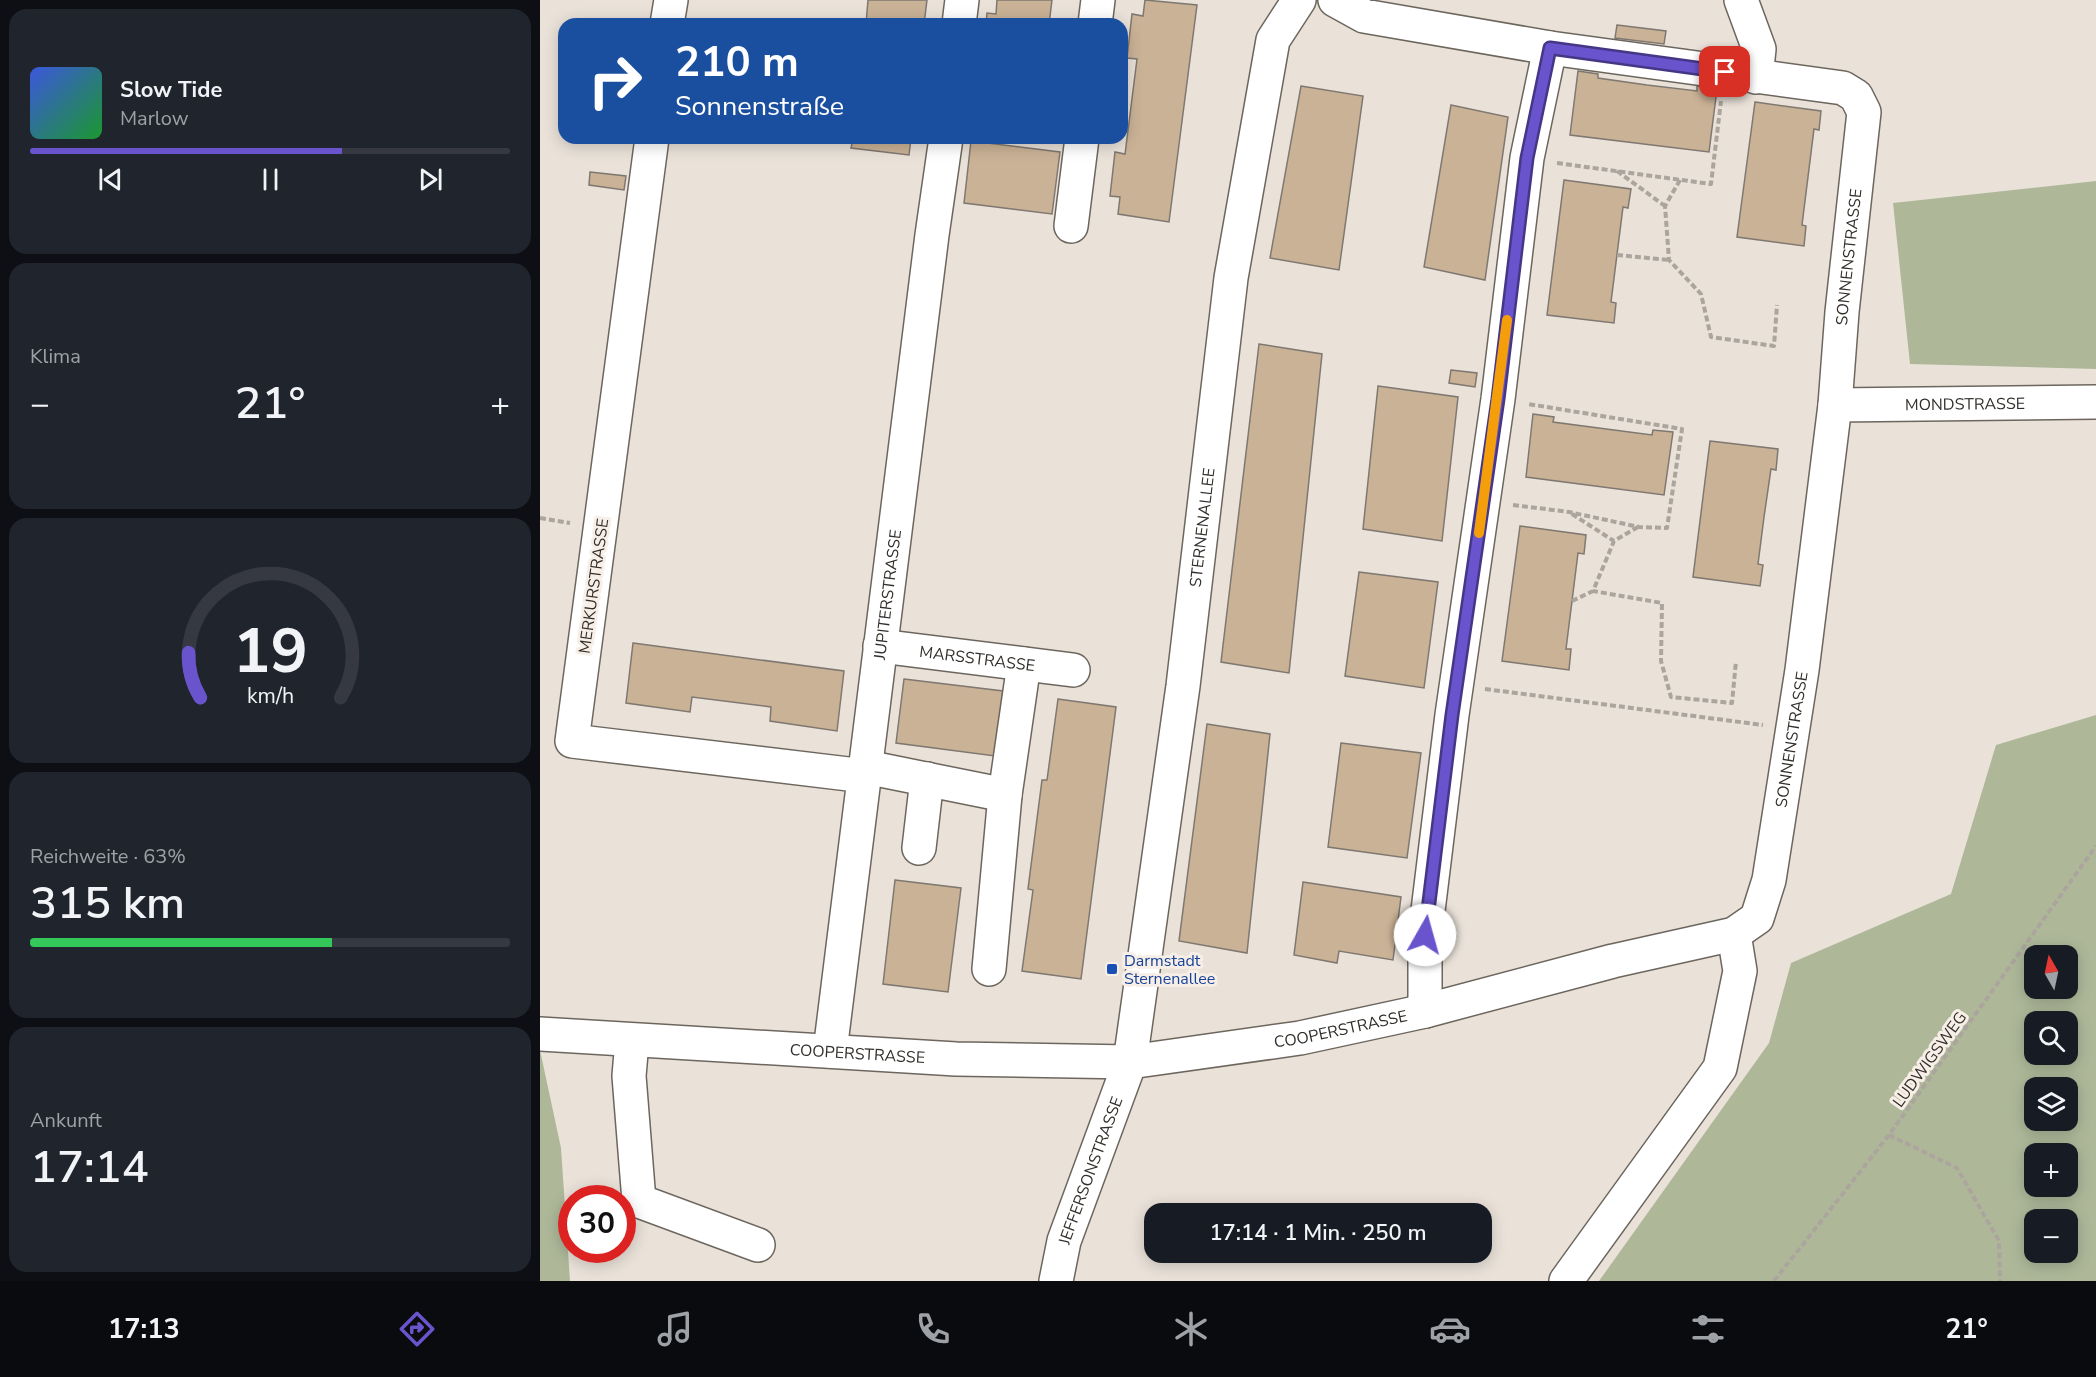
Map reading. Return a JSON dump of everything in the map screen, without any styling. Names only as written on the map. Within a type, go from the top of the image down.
[{"type":"street","points":[[668,18],[670,0]]},
{"type":"street","points":[[960,18],[962,0]]},
{"type":"street","points":[[1096,18],[1098,0]]},
{"type":"street","name":"STERNENALLEE","points":[[1130,1062],[1183,686],[1231,278],[1273,40],[1299,0]]},
{"type":"street","name":"SONNENSTRASSE","points":[[1335,0],[1364,16],[1550,48],[1843,88],[1856,96],[1864,112],[1842,312],[1835,405],[1793,729],[1769,880],[1757,918],[1734,934]]},
{"type":"street","points":[[1741,74],[1759,49],[1742,0]]},
{"type":"street","points":[[1425,1011],[1425,935],[1452,715],[1498,399],[1527,158],[1550,48]]},
{"type":"street","name":"MERKURSTRASSE","points":[[651,144],[572,741],[865,772]]},
{"type":"street","name":"JUPITERSTRASSE","points":[[830,1051],[945,144]]},
{"type":"street","points":[[1071,226],[1081,144]]},
{"type":"street","name":"MONDSTRASSE","points":[[1835,405],[2096,402]]},
{"type":"street","name":"MARSSTRASSE","points":[[880,646],[1073,670]]},
{"type":"street","points":[[989,969],[1005,795],[1024,664]]},
{"type":"street","points":[[865,772],[927,779],[1005,795]]},
{"type":"street","points":[[919,848],[927,779]]},
{"type":"street","points":[[1566,1281],[1720,1068],[1740,971],[1734,934]]},
{"type":"street","name":"COOPERSTRASSE","points":[[540,1034],[957,1059],[1130,1062],[1300,1038],[1425,1011],[1613,961],[1734,934]]},
{"type":"street","points":[[632,1041],[629,1076],[639,1201],[758,1245]]},
{"type":"street","name":"JEFFERSONSTRASSE","points":[[1056,1281],[1064,1241],[1130,1062]]},
{"type":"path","points":[[1527,158],[1711,184],[1741,74]]},
{"type":"path","points":[[1617,171],[1665,207]]},
{"type":"path","points":[[1680,180],[1665,207],[1669,260],[1701,294],[1711,337],[1774,346],[1778,305]]},
{"type":"path","points":[[1617,255],[1669,260]]},
{"type":"path","points":[[1498,399],[1682,429],[1667,528],[1639,527],[1569,512],[1511,505]]},
{"type":"path","points":[[1569,512],[1614,541]]},
{"type":"path","points":[[1593,591],[1614,541],[1639,527]]},
{"type":"path","points":[[1572,601],[1593,591],[1662,603],[1660,661],[1671,697],[1732,703],[1736,661]]},
{"type":"path","points":[[1457,686],[1793,729]]},
{"type":"path","name":"LUDWIGSWEG","points":[[1774,1281],[1889,1135],[2096,846]]},
{"type":"path","points":[[1889,1135],[1957,1168],[1999,1241],[2001,1281]]},
{"type":"green space","points":[[2096,181],[2096,369],[1910,364],[1893,203]]},
{"type":"green space","points":[[2096,715],[2096,1281],[1599,1281],[1769,1043],[1791,963],[1951,894],[1996,745]]},
{"type":"green space","points":[[540,1050],[561,1148],[564,1185],[558,1185],[558,1263],[569,1263],[570,1281],[540,1281]]},
{"type":"building","points":[[868,0],[927,0],[925,18],[866,18]]},
{"type":"building","points":[[997,0],[1052,0],[1050,18],[987,18],[987,13],[996,14]]},
{"type":"building","points":[[1145,0],[1197,5],[1169,222],[1118,214],[1120,197],[1110,196],[1115,152],[1125,154],[1128,144],[1137,59],[1128,58],[1132,14],[1143,16]]},
{"type":"building","points":[[1617,25],[1666,31],[1664,44],[1615,38]]},
{"type":"building","points":[[1578,71],[1598,74],[1598,78],[1647,85],[1697,91],[1697,86],[1717,89],[1709,152],[1570,135]]},
{"type":"building","points":[[1301,86],[1363,96],[1339,270],[1270,258]]},
{"type":"building","points":[[1755,102],[1821,111],[1819,130],[1814,129],[1802,225],[1806,226],[1804,246],[1737,237]]},
{"type":"building","points":[[1451,105],[1508,117],[1485,280],[1424,267]]},
{"type":"building","points":[[852,144],[910,144],[909,155],[851,148]]},
{"type":"building","points":[[971,144],[995,144],[1060,152],[1052,214],[964,203]]},
{"type":"building","points":[[590,172],[626,176],[624,190],[589,185]]},
{"type":"building","points":[[1564,180],[1631,189],[1628,208],[1623,207],[1611,302],[1616,303],[1614,323],[1547,315]]},
{"type":"building","points":[[1259,344],[1322,354],[1289,673],[1221,662]]},
{"type":"building","points":[[1451,370],[1477,373],[1475,387],[1449,383]]},
{"type":"building","points":[[1378,386],[1458,397],[1442,541],[1363,529]]},
{"type":"building","points":[[1533,414],[1554,417],[1553,422],[1652,435],[1653,430],[1673,432],[1664,495],[1526,477]]},
{"type":"building","points":[[1710,441],[1778,449],[1776,470],[1771,469],[1764,517],[1758,564],[1763,565],[1760,586],[1693,577]]},
{"type":"building","points":[[1520,526],[1586,535],[1584,554],[1578,553],[1566,649],[1571,649],[1569,670],[1502,661]]},
{"type":"building","points":[[1359,572],[1438,582],[1424,688],[1345,676]]},
{"type":"building","points":[[633,643],[844,671],[837,731],[770,721],[771,707],[692,697],[690,712],[626,703]]},
{"type":"building","points":[[904,679],[1003,691],[995,756],[896,743]]},
{"type":"building","points":[[1058,699],[1116,707],[1081,979],[1022,971],[1033,890],[1028,889],[1042,780],[1047,780]]},
{"type":"building","points":[[1207,724],[1270,734],[1247,953],[1179,941]]},
{"type":"building","points":[[1341,743],[1421,753],[1407,858],[1328,847]]},
{"type":"building","points":[[895,880],[961,888],[948,992],[883,984]]},
{"type":"building","points":[[1303,882],[1401,897],[1393,960],[1339,951],[1337,963],[1294,955]]},
{"type":"slow traffic","points":[[1479,533],[1507,320]]},
{"type":"place","name":"Darmstadt Sternenallee","points":[[1112,969]]},
{"type":"route","points":[[1425,935],[1452,715],[1498,399],[1527,158],[1550,48],[1725,72]]}]
